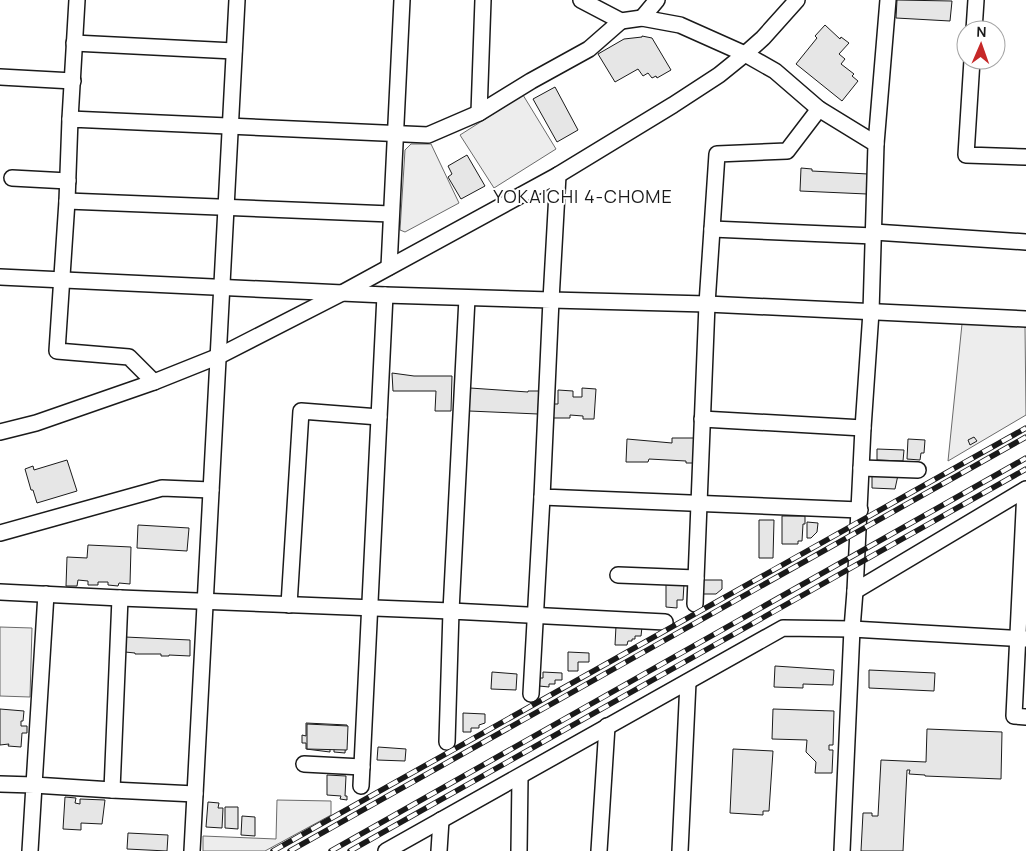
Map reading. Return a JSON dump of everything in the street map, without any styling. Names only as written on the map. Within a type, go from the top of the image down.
[{"type":"street","points":[[77,0],[57,350],[129,358],[154,382]]},
{"type":"street","points":[[192,851],[237,0]]},
{"type":"street","points":[[389,267],[402,0]]},
{"type":"street","points":[[479,113],[483,0]]},
{"type":"street","points":[[581,0],[621,21]]},
{"type":"street","points":[[642,18],[657,0]]},
{"type":"street","points":[[0,432],[36,423],[154,382],[218,356],[342,293],[558,175],[673,105],[719,75],[745,54],[763,38],[797,0]]},
{"type":"street","points":[[842,851],[852,629],[871,312],[876,144],[888,0]]},
{"type":"street","points":[[975,20],[976,0]]},
{"type":"street","points":[[70,119],[428,135],[479,113],[531,80],[589,49],[621,21],[642,18],[680,25],[745,54],[775,71],[819,109],[876,144]]},
{"type":"street","points":[[74,43],[234,51]]},
{"type":"street","points":[[971,70],[966,155],[1026,158]]},
{"type":"street","points":[[0,78],[73,81]]},
{"type":"street","points":[[695,604],[707,304],[717,154],[787,151],[819,109]]},
{"type":"street","points":[[531,694],[558,175]]},
{"type":"street","points":[[12,178],[68,180]]},
{"type":"street","points":[[67,201],[391,214]]},
{"type":"street","points":[[712,229],[874,234],[1026,242]]},
{"type":"street","points":[[0,278],[385,295],[707,304],[1026,320]]},
{"type":"street","points":[[361,786],[385,295]]},
{"type":"street","points":[[447,742],[451,611],[467,298]]},
{"type":"street","points":[[289,605],[301,411],[378,418]]},
{"type":"street","points":[[702,419],[863,428]]},
{"type":"street","points":[[862,468],[918,470]]},
{"type":"street","points":[[0,533],[162,488],[211,490]]},
{"type":"street","points":[[855,591],[1026,490]]},
{"type":"street","points":[[1026,490],[1022,639],[1014,716],[1026,717]]},
{"type":"street","points":[[542,497],[860,510]]},
{"type":"street","points":[[618,575],[696,578]]},
{"type":"street","points":[[0,592],[370,607],[665,622]]},
{"type":"street","points":[[30,851],[46,594]]},
{"type":"street","points":[[112,790],[120,598]]},
{"type":"street","points":[[386,851],[783,628],[852,629],[1022,639]]},
{"type":"street","points":[[680,851],[688,682]]},
{"type":"street","points":[[599,851],[607,726]]},
{"type":"street","points":[[304,764],[362,768]]},
{"type":"street","points":[[519,851],[520,777]]},
{"type":"street","points":[[0,784],[195,794]]},
{"type":"street","points":[[438,851],[440,820]]},
{"type":"shaded area","points":[[523,95],[556,149],[494,188],[460,135]]},
{"type":"shaded area","points":[[411,144],[431,144],[459,203],[405,232],[400,230],[405,150]]},
{"type":"shaded area","points":[[962,324],[1025,326],[1026,415],[948,461]]},
{"type":"shaded area","points":[[0,627],[32,628],[30,697],[0,696]]},
{"type":"shaded area","points":[[277,800],[331,801],[331,815],[265,851],[203,851],[203,836],[276,839]]},
{"type":"building","points":[[897,0],[952,1],[950,21],[896,18]]},
{"type":"building","points":[[825,25],[840,39],[841,37],[849,43],[839,54],[845,59],[841,64],[854,74],[852,76],[858,81],[842,101],[796,64]]},
{"type":"building","points":[[642,36],[652,38],[671,70],[657,78],[656,76],[652,78],[648,73],[643,76],[638,69],[615,82],[598,54],[624,39]]},
{"type":"building","points":[[555,87],[578,130],[557,142],[533,99]]},
{"type":"building","points":[[467,155],[485,186],[461,199],[448,177],[452,174],[448,166]]},
{"type":"building","points":[[801,168],[812,169],[812,171],[868,174],[867,194],[800,191]]},
{"type":"building","points":[[392,373],[414,376],[452,376],[451,411],[435,411],[436,391],[393,391]]},
{"type":"building","points":[[470,388],[539,391],[538,414],[469,411]]},
{"type":"building","points":[[582,388],[596,389],[594,419],[583,419],[583,416],[570,415],[570,418],[552,418],[553,404],[558,404],[558,390],[573,391],[573,397],[582,397]]},
{"type":"building","points":[[974,437],[977,441],[970,445],[968,440]]},
{"type":"building","points":[[672,438],[695,438],[693,463],[649,459],[648,462],[626,462],[627,439],[672,443]]},
{"type":"building","points":[[908,439],[925,440],[924,453],[921,453],[920,460],[907,459]]},
{"type":"building","points":[[877,449],[904,450],[903,461],[877,460]]},
{"type":"building","points":[[67,460],[77,491],[37,503],[25,469],[33,466],[34,470]]},
{"type":"building","points":[[872,474],[898,475],[895,489],[872,488]]},
{"type":"building","points":[[782,516],[805,516],[802,541],[798,541],[798,544],[782,544]]},
{"type":"building","points":[[759,520],[774,520],[773,558],[759,558]]},
{"type":"building","points":[[807,522],[818,523],[817,532],[811,538],[807,538]]},
{"type":"building","points":[[138,525],[189,528],[187,551],[137,548]]},
{"type":"building","points":[[88,545],[131,547],[130,584],[119,583],[118,586],[108,585],[108,582],[98,582],[98,585],[88,585],[88,581],[78,580],[77,586],[66,586],[67,557],[87,558]]},
{"type":"building","points":[[702,580],[722,580],[722,589],[716,594],[702,594]]},
{"type":"building","points":[[666,584],[684,584],[683,600],[677,600],[677,608],[666,607]]},
{"type":"building","points":[[616,626],[642,627],[641,636],[635,636],[635,639],[628,641],[627,645],[615,645]]},
{"type":"building","points":[[125,637],[190,640],[190,656],[161,656],[161,654],[125,652]]},
{"type":"building","points":[[568,652],[589,653],[589,662],[578,662],[578,671],[568,671]]},
{"type":"building","points":[[775,666],[834,670],[833,685],[803,684],[803,688],[774,687]]},
{"type":"building","points":[[869,670],[935,673],[934,691],[869,688]]},
{"type":"building","points":[[492,672],[517,674],[516,690],[491,689]]},
{"type":"building","points":[[543,672],[562,673],[562,680],[555,680],[555,684],[549,684],[549,687],[539,686],[540,678],[543,678]]},
{"type":"building","points":[[0,709],[24,711],[21,726],[27,726],[27,733],[22,733],[21,747],[8,746],[9,744],[0,745]]},
{"type":"building","points":[[773,709],[834,711],[833,745],[829,745],[829,750],[833,750],[832,773],[815,773],[816,762],[806,752],[807,740],[772,739]]},
{"type":"building","points":[[463,713],[485,714],[485,723],[479,725],[479,728],[471,728],[471,732],[463,732]]},
{"type":"building","points":[[306,723],[347,725],[345,753],[334,752],[334,746],[330,746],[330,752],[306,749],[306,743],[302,743],[302,735],[306,736]]},
{"type":"building","points":[[307,724],[348,726],[347,750],[307,749]]},
{"type":"building","points":[[927,729],[1002,732],[1001,779],[925,776],[909,774],[910,770],[907,770],[903,851],[861,851],[863,813],[872,813],[872,816],[878,816],[881,760],[926,762]]},
{"type":"building","points":[[378,747],[406,749],[405,761],[377,760]]},
{"type":"building","points":[[733,749],[773,751],[769,811],[763,811],[763,815],[730,813]]},
{"type":"building","points":[[327,775],[346,776],[345,796],[347,796],[347,800],[340,799],[341,796],[327,795]]},
{"type":"building","points":[[65,797],[76,798],[75,803],[80,804],[80,799],[105,800],[102,824],[81,823],[81,830],[63,829]]},
{"type":"building","points":[[208,802],[219,803],[218,808],[223,808],[222,828],[206,827]]},
{"type":"building","points":[[225,807],[238,807],[238,829],[225,828]]},
{"type":"building","points":[[242,816],[255,817],[255,836],[241,835]]},
{"type":"building","points":[[128,833],[168,835],[167,851],[127,849]]},
{"type":"railway","points":[[273,851],[1026,428]]},
{"type":"railway","points":[[290,851],[1026,437]]},
{"type":"railway","points":[[331,851],[1026,458]]},
{"type":"railway","points":[[350,851],[1026,469]]},
{"type":"district","name":"YOKAICHI 4-CHOME","points":[[583,197]]}]
